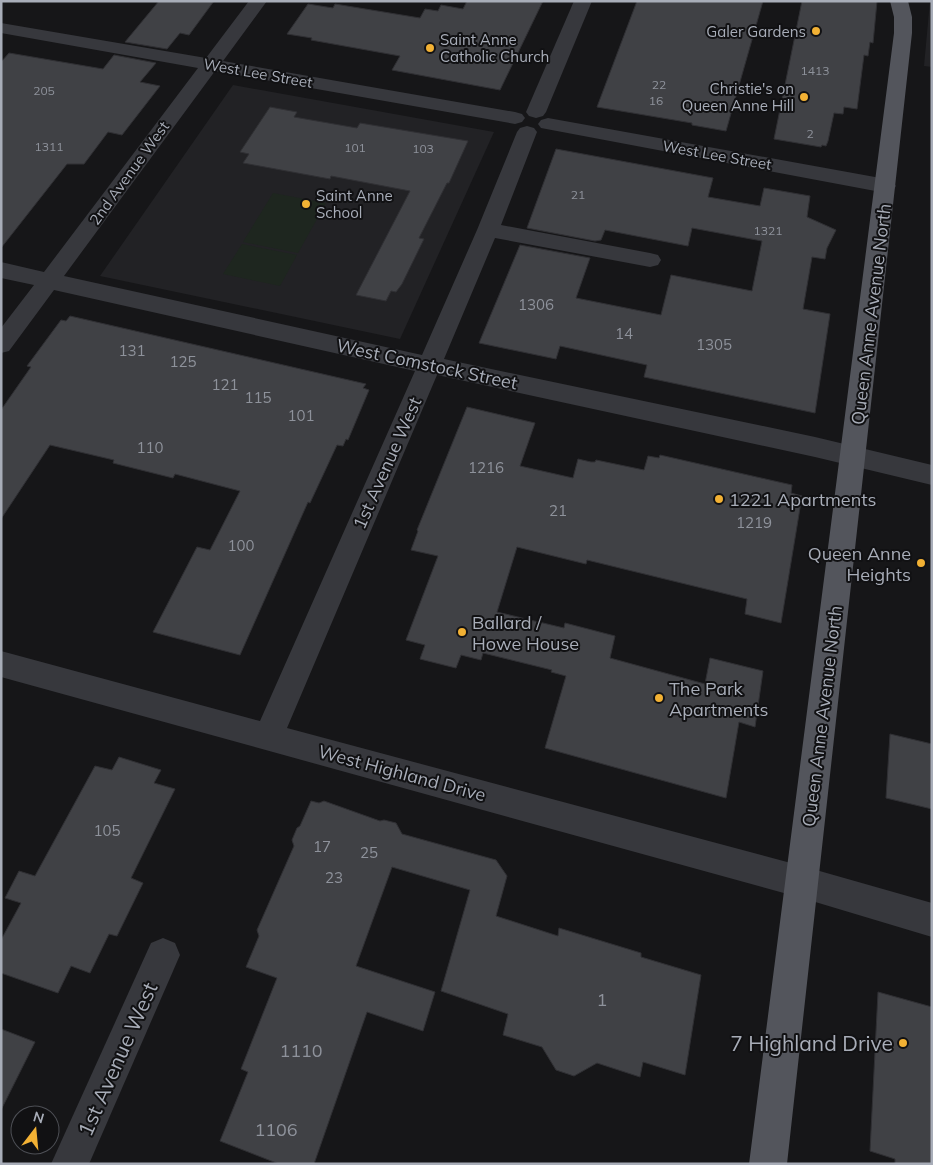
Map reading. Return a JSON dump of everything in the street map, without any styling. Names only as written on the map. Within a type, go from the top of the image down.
[{"type":"main road","name":"Queen Anne Avenue North","points":[[768,1164],[886,186],[903,33],[903,17],[899,1]]},
{"type":"street","name":"2nd Avenue West","points":[[1,345],[209,64],[258,1]]},
{"type":"street","name":"1st Avenue West","points":[[268,737],[488,230],[583,1]]},
{"type":"street","name":"West Lee Street","points":[[1,28],[886,186]]},
{"type":"street","points":[[488,230],[650,260]]},
{"type":"street","name":"West Comstock Street","points":[[1,270],[854,456],[932,475]]},
{"type":"street","name":"West Highland Drive","points":[[1,664],[802,882],[932,920]]},
{"type":"street","name":"1st Avenue West","points":[[70,1164],[163,955]]},
{"type":"shaded area","points":[[930,1],[932,1],[932,67],[924,66]]},
{"type":"shaded area","name":"Saint Anne School","points":[[233,85],[494,132],[400,339],[100,276]]},
{"type":"shaded area","points":[[273,193],[326,203],[298,253],[243,242]]},
{"type":"shaded area","points":[[242,244],[297,255],[280,286],[223,274]]},
{"type":"building","points":[[159,1],[214,1],[189,35],[180,33],[167,49],[125,42]]},
{"type":"building","name":"Saint Anne Catholic Church","points":[[467,1],[543,1],[500,90],[392,70],[400,56],[287,34],[308,4],[333,8],[335,4],[420,18],[425,9],[438,11],[441,5],[463,9]]},
{"type":"building","points":[[637,1],[763,1],[726,131],[692,125],[692,123],[597,107]]},
{"type":"building","points":[[802,1],[877,1],[873,43],[870,42],[868,56],[864,55],[857,109],[844,107],[843,114],[834,113],[828,141],[826,146],[822,145],[821,147],[774,139]]},
{"type":"building","points":[[9,53],[103,69],[114,55],[156,63],[140,82],[160,86],[122,135],[108,132],[84,164],[67,164],[1,248],[1,62]]},
{"type":"building","points":[[270,107],[297,112],[294,117],[357,128],[360,123],[468,141],[449,183],[447,183],[419,238],[424,239],[402,284],[396,292],[391,291],[386,301],[356,295],[410,191],[331,176],[330,179],[243,163],[249,154],[240,152]]},
{"type":"building","points":[[556,149],[713,178],[708,197],[760,206],[764,188],[810,196],[807,217],[836,230],[827,248],[825,259],[812,257],[803,309],[830,314],[815,413],[644,377],[647,365],[560,346],[556,359],[479,343],[520,245],[590,258],[576,298],[661,315],[671,275],[752,291],[762,241],[692,228],[688,246],[605,230],[601,240],[595,241],[527,228]]},
{"type":"building","points":[[70,316],[366,384],[363,388],[369,390],[348,440],[346,439],[343,446],[337,445],[310,503],[308,502],[240,655],[153,632],[197,547],[210,550],[240,491],[175,474],[173,478],[113,463],[114,460],[50,445],[1,519],[1,410],[31,367],[27,366],[61,320],[66,321]]},
{"type":"building","points":[[467,407],[535,423],[520,466],[573,478],[578,459],[591,462],[596,460],[644,470],[648,456],[659,458],[660,455],[792,485],[791,493],[802,496],[781,623],[745,614],[747,599],[587,560],[586,564],[517,547],[497,612],[564,628],[565,623],[615,636],[610,658],[705,684],[710,658],[763,671],[755,727],[739,722],[726,798],[545,748],[566,676],[551,672],[552,670],[483,653],[481,660],[461,655],[456,668],[420,659],[425,645],[406,640],[438,556],[411,550],[417,530]]},
{"type":"building","points":[[890,734],[932,744],[932,809],[886,798]]},
{"type":"building","points":[[119,757],[161,770],[154,783],[175,789],[131,878],[143,883],[117,936],[109,934],[90,973],[71,966],[58,993],[1,973],[1,940],[21,903],[5,898],[19,871],[35,876],[95,766],[112,770]]},
{"type":"building","points":[[311,801],[319,803],[324,801],[380,821],[396,823],[402,834],[496,860],[507,876],[496,916],[558,936],[559,928],[641,953],[641,957],[701,975],[685,1075],[643,1062],[640,1077],[597,1063],[574,1076],[556,1070],[542,1047],[503,1035],[508,1014],[441,991],[470,890],[392,867],[356,966],[435,992],[423,1031],[367,1012],[314,1164],[279,1164],[220,1141],[248,1072],[241,1069],[277,978],[246,967],[259,936],[257,930],[294,846],[292,840]]},
{"type":"building","name":"7 Highland Drive","points":[[878,992],[932,1007],[932,1164],[895,1164],[895,1159],[870,1151]]},
{"type":"building","points":[[1,1029],[35,1042],[1,1110]]},
{"type":"place","name":"Galer Gardens","points":[[816,31]]},
{"type":"place","name":"Saint Anne Catholic Church","points":[[430,48]]},
{"type":"place","name":"Christie's on Queen Anne Hill","points":[[804,97]]},
{"type":"place","name":"Saint Anne School","points":[[306,204]]},
{"type":"place","name":"1221 Apartments","points":[[719,499]]},
{"type":"place","name":"Queen Anne Heights","points":[[921,563]]},
{"type":"place","name":"Ballard / Howe House","points":[[462,632]]},
{"type":"place","name":"The Park Apartments","points":[[659,698]]},
{"type":"place","name":"7 Highland Drive","points":[[903,1043]]}]
